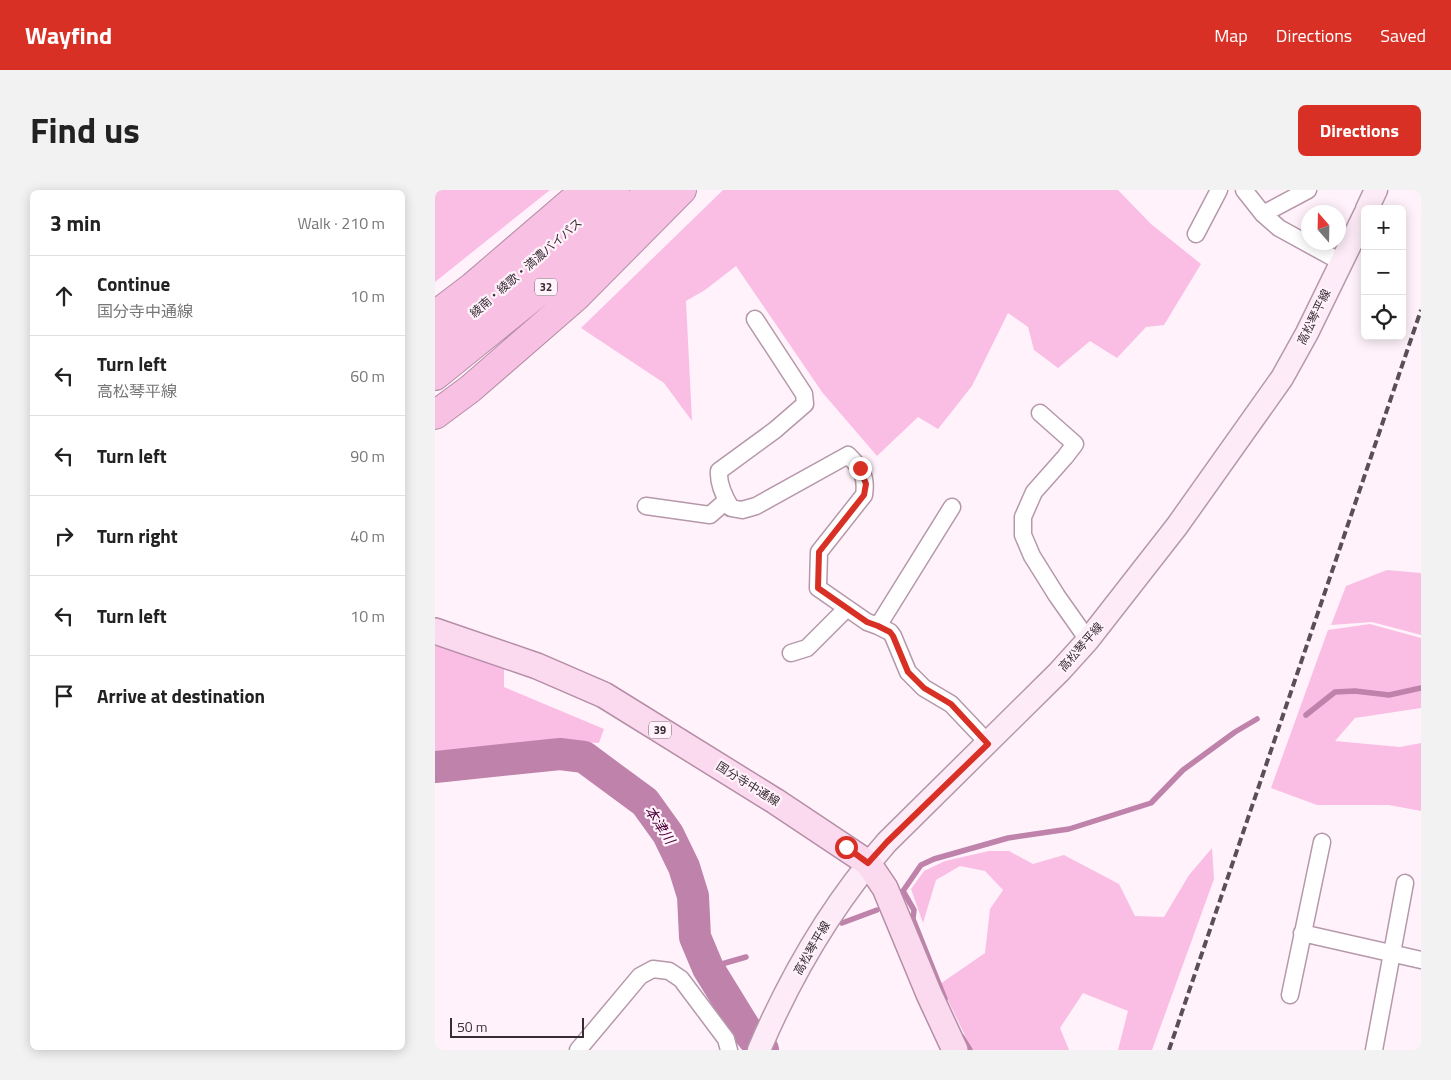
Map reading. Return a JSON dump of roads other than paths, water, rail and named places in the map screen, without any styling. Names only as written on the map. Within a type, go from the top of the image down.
[{"type":"highway","points":[[435,315],[472,287],[585,190]]},
{"type":"highway","name":"綾南・綾歌・満濃バイパス","points":[[435,345],[536,262],[615,190]]},
{"type":"highway","name":"綾南・綾歌・満濃バイパス","points":[[435,376],[554,280],[651,190]]},
{"type":"highway","points":[[435,415],[470,389],[576,297],[682,190]]},
{"type":"main road","points":[[1369,205],[1377,190]]},
{"type":"main road","name":"高松琴平線","points":[[759,1050],[769,1026],[805,957],[826,922],[868,863],[887,842],[988,744],[1088,640],[1177,526],[1282,378],[1307,333],[1361,222]]},
{"type":"main road","name":"国分寺中通線","points":[[435,631],[537,666],[604,694],[775,801],[868,863],[885,888],[955,1050]]},
{"type":"street","points":[[1196,234],[1219,190]]},
{"type":"street","points":[[1244,190],[1263,214],[1279,228],[1341,262]]},
{"type":"street","points":[[1263,214],[1308,190]]},
{"type":"street","points":[[755,319],[804,394],[805,404],[775,430],[719,471],[718,476],[726,501],[731,508],[742,510],[756,506],[848,455],[860,468],[866,484],[864,495],[819,552],[818,588],[867,622],[890,632],[908,672],[924,688],[951,704],[988,744]]},
{"type":"street","points":[[1041,413],[1075,444],[1034,492],[1023,517],[1023,535],[1037,564],[1088,640]]},
{"type":"street","points":[[646,506],[710,515],[726,501]]},
{"type":"street","points":[[878,626],[952,507]]},
{"type":"street","points":[[791,653],[807,648],[847,608]]},
{"type":"street","points":[[1289,995],[1322,842]]},
{"type":"street","points":[[1374,1050],[1405,882]]},
{"type":"street","points":[[1302,933],[1421,960]]},
{"type":"street","points":[[578,1050],[640,976],[653,969],[669,971],[681,979],[726,1039],[729,1050]]},
{"type":"waterway","points":[[1306,715],[1335,692],[1355,691],[1389,695],[1421,688]]},
{"type":"waterway","points":[[899,894],[921,865],[934,859],[1008,838],[1069,829],[1151,803],[1183,770],[1235,732],[1257,719]]},
{"type":"waterway","name":"本津川","points":[[435,767],[560,754],[584,757],[645,802],[668,834],[684,867],[693,896],[695,937],[708,968],[745,1028],[763,1050]]},
{"type":"waterway","points":[[903,891],[914,910],[913,919],[945,999]]},
{"type":"waterway","points":[[842,923],[877,910]]},
{"type":"waterway","points":[[708,968],[746,957]]},
{"type":"waterway","points":[[962,1037],[970,1050]]},
{"type":"railway","points":[[1169,1050],[1421,310]]}]
